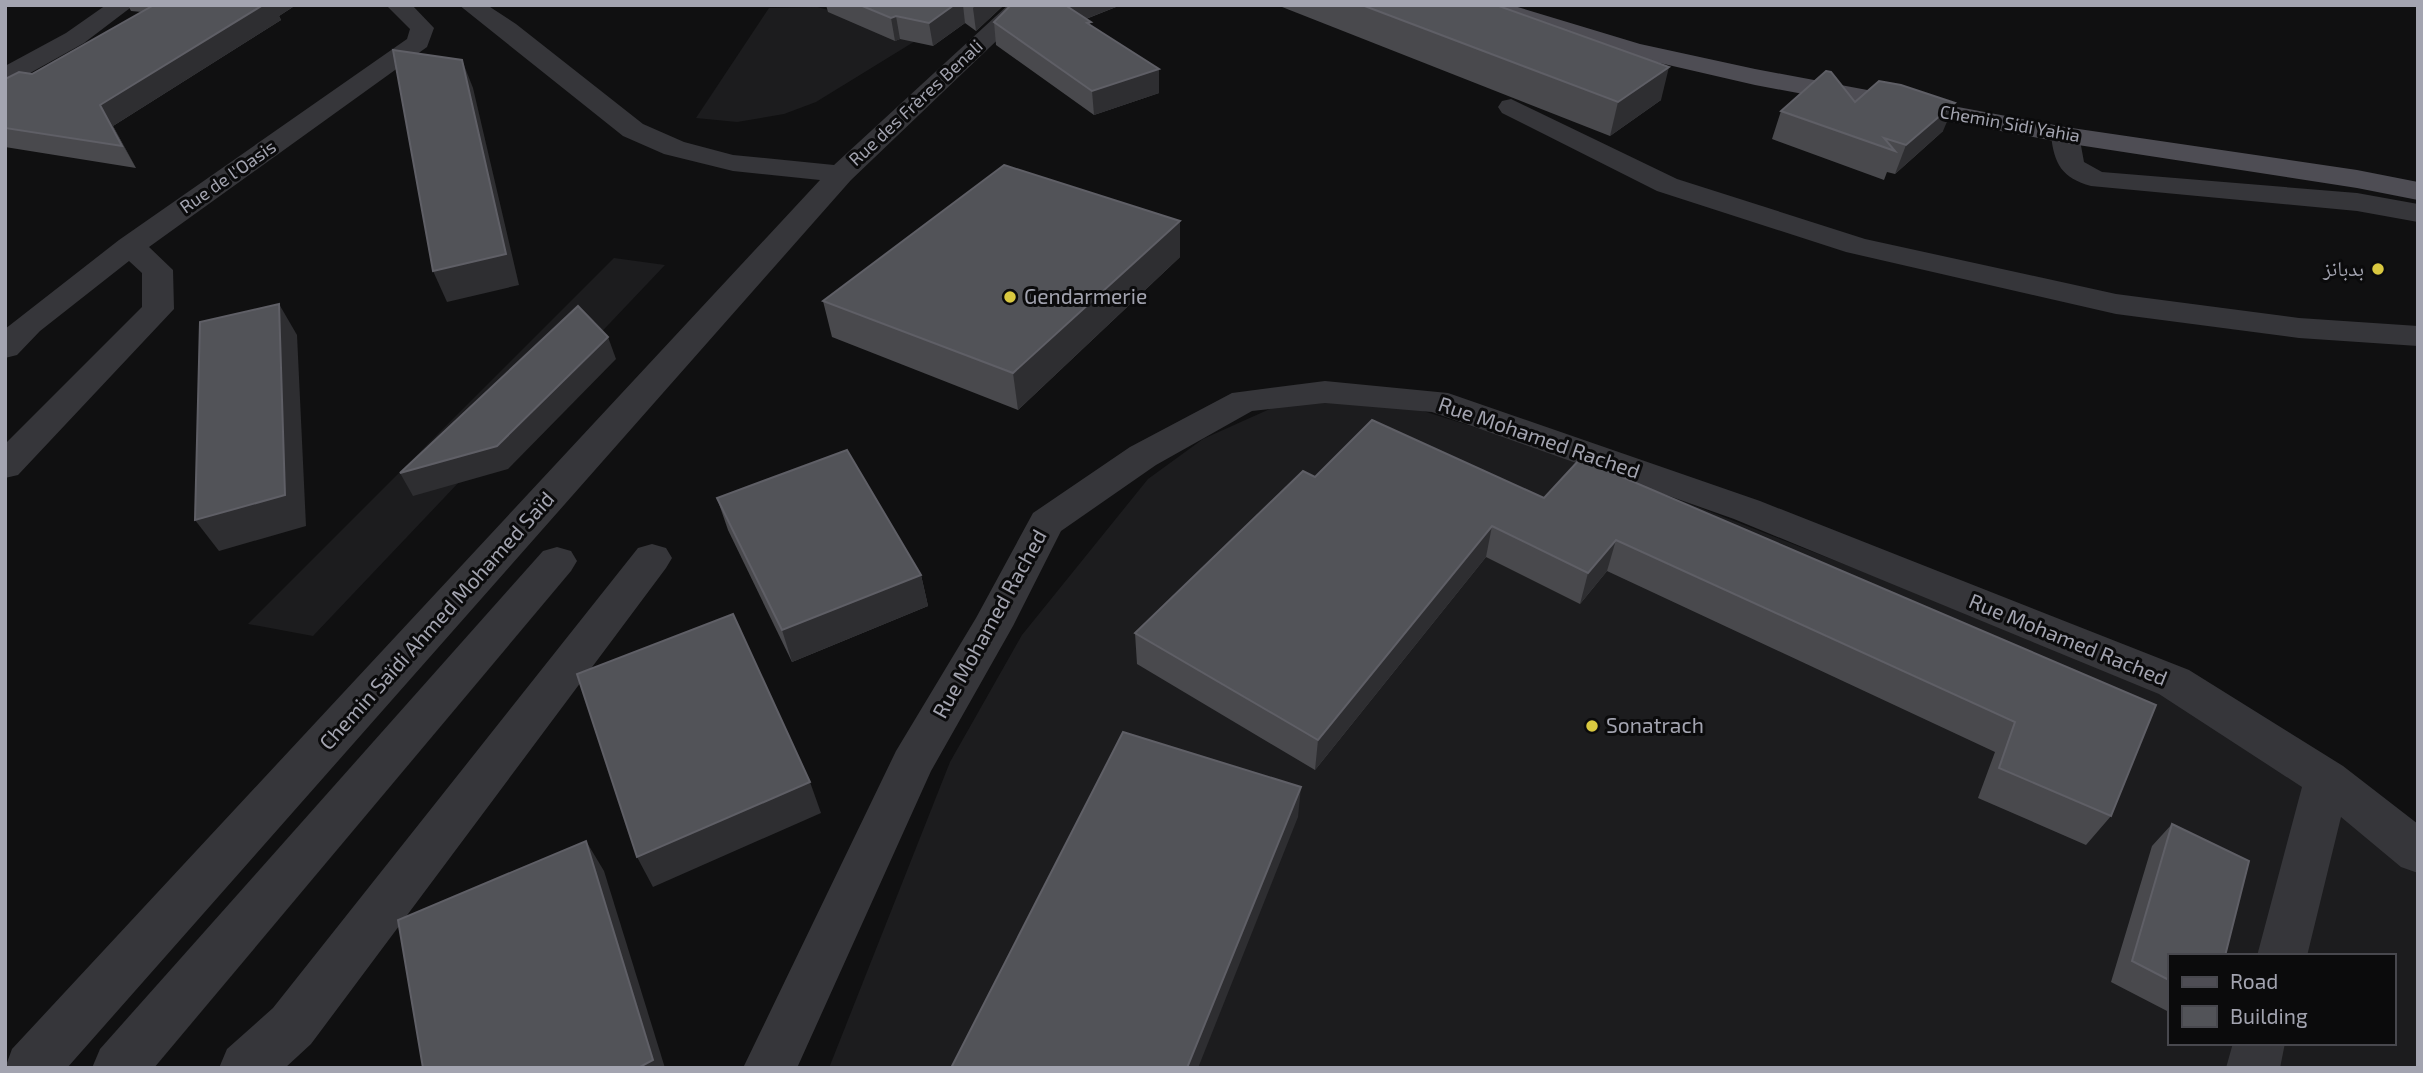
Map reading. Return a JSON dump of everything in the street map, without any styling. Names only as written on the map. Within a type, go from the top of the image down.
[{"type":"main road","name":"Chemin Sidi Yahia","points":[[1485,5],[1579,35],[1693,64],[2065,135],[2357,179],[2418,191]]},
{"type":"main road","name":"Chemin Sidi Yahia","points":[[1524,5],[1642,38],[1746,60],[2342,157],[2418,172]]},
{"type":"street","points":[[5,77],[75,38],[122,5]]},
{"type":"street","name":"Rue de l'Oasis","points":[[5,348],[29,324],[130,246],[418,42],[422,28],[398,5]]},
{"type":"street","name":"Rue des Frères Benali","points":[[471,5],[507,29],[633,130],[674,148],[733,163],[841,174],[1021,5]]},
{"type":"street","points":[[1511,107],[1667,185],[1857,246],[2116,304],[2299,328],[2418,336]]},
{"type":"street","points":[[2065,135],[2068,162],[2077,172],[2101,180],[2357,202],[2418,213]]},
{"type":"street","name":"Chemin Saïdi Ahmed Mohamed Saïd","points":[[32,1068],[841,174]]},
{"type":"street","points":[[5,466],[158,309],[158,270],[130,246]]},
{"type":"street","name":"Rue Mohamed Rached","points":[[770,1068],[912,764],[992,626],[1046,522],[1143,456],[1244,401],[1325,392],[1436,401],[1747,510],[2174,682],[2327,779],[2418,852]]},
{"type":"street","points":[[246,1068],[292,1026],[652,558]]},
{"type":"street","points":[[120,1068],[557,561]]},
{"type":"street","points":[[2283,954],[2327,779]]},
{"type":"street","points":[[2253,1068],[2259,1045]]},
{"type":"shaded area","points":[[817,7],[925,35],[816,102],[784,114],[737,122],[696,118],[769,8]]},
{"type":"shaded area","points":[[614,258],[665,265],[313,636],[248,624]]},
{"type":"shaded area","name":"Sonatrach","points":[[1382,398],[1578,460],[2033,638],[2152,689],[2285,769],[2418,864],[2418,1068],[829,1068],[950,762],[1022,635],[1148,479],[1203,439],[1274,407]]},
{"type":"building","points":[[154,5],[263,5],[100,105],[122,146],[5,128],[5,79],[19,72],[32,74]]},
{"type":"building","points":[[860,5],[954,5],[929,23],[896,16],[891,18]]},
{"type":"building","points":[[1011,5],[1065,5],[1091,22],[1087,23],[1159,69],[1092,91],[994,22]]},
{"type":"building","points":[[1362,5],[1496,5],[1669,67],[1618,102]]},
{"type":"building","points":[[393,50],[462,60],[506,254],[433,271]]},
{"type":"building","points":[[1826,71],[1831,72],[1855,102],[1879,81],[1901,85],[1955,103],[1906,145],[1884,138],[1895,151],[1781,111]]},
{"type":"building","name":"Gendarmerie","points":[[1004,165],[1180,221],[1013,373],[823,301]]},
{"type":"building","points":[[279,304],[285,495],[195,520],[200,322]]},
{"type":"building","points":[[578,306],[608,337],[497,446],[400,473]]},
{"type":"building","points":[[1372,420],[1544,498],[1580,459],[2156,705],[2111,816],[1999,768],[2015,722],[1616,540],[1588,573],[1492,526],[1318,740],[1135,633],[1303,471],[1315,477]]},
{"type":"building","points":[[847,450],[921,575],[782,630],[717,498]]},
{"type":"building","points":[[733,614],[810,782],[637,857],[577,674]]},
{"type":"building","points":[[1123,732],[1301,787],[1187,1068],[951,1068]]},
{"type":"building","points":[[2172,824],[2249,861],[2226,954],[2168,954],[2168,979],[2132,961]]},
{"type":"building","points":[[586,841],[653,1060],[638,1068],[423,1068],[398,920]]},
{"type":"place","name":"بدبانز","points":[[2378,269]]},
{"type":"place","name":"Gendarmerie","points":[[1010,297]]},
{"type":"place","name":"Sonatrach","points":[[1592,726]]}]
